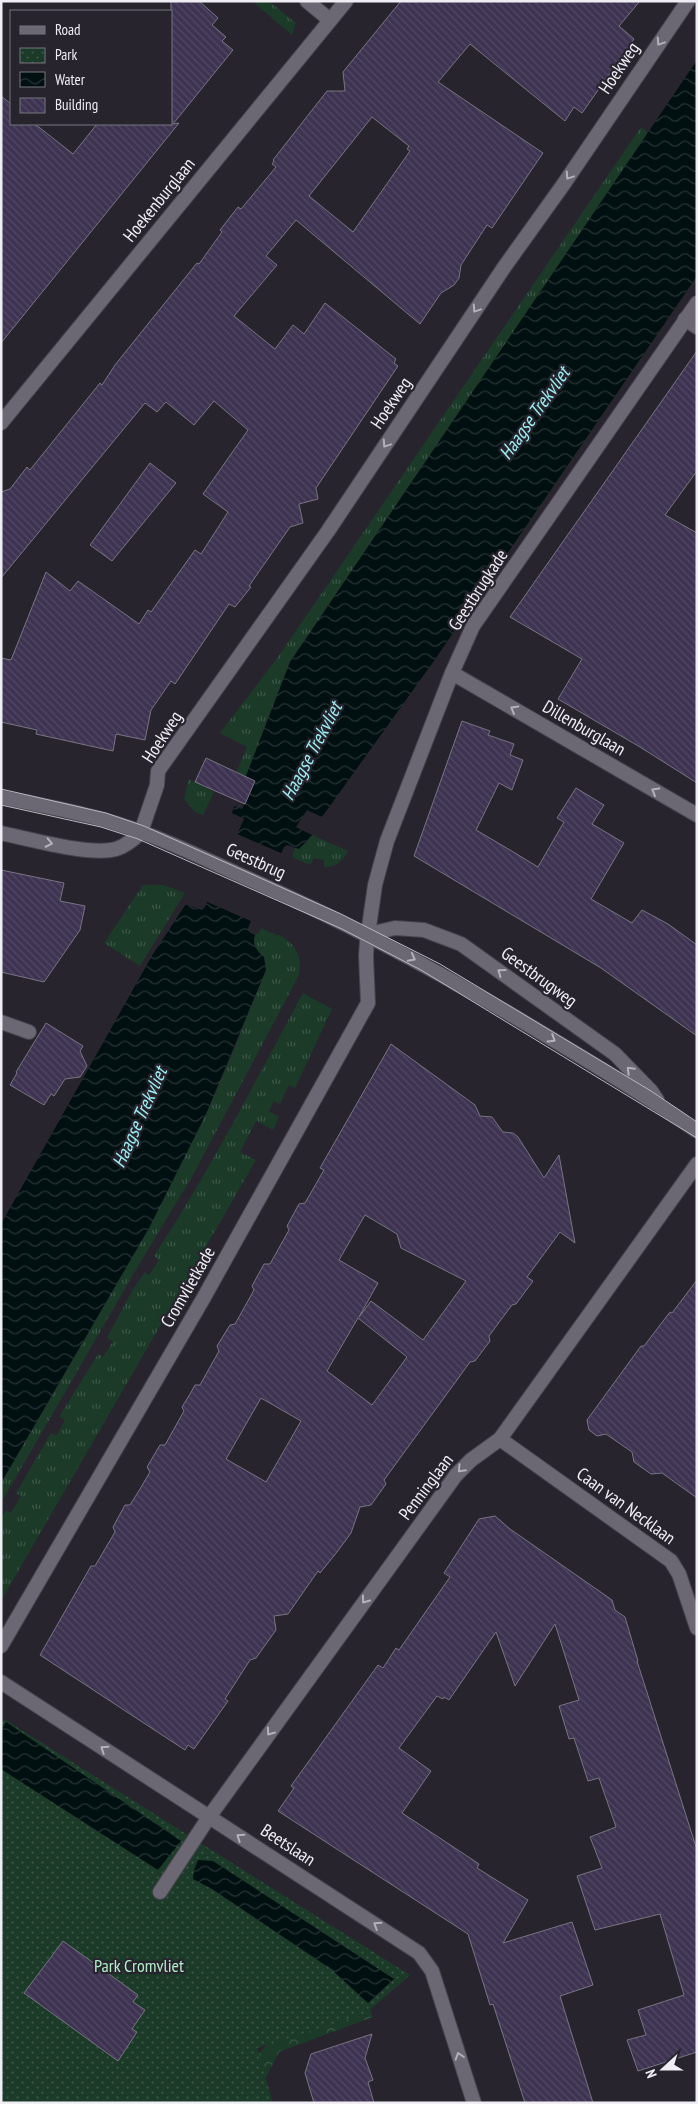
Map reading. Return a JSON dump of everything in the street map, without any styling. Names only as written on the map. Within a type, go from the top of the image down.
[{"type":"street","points":[[307,1],[330,20]]},
{"type":"street","name":"Hoekenburglaan","points":[[1,423],[346,1]]},
{"type":"street","name":"Hoekweg","points":[[141,832],[158,785],[158,771],[328,531],[505,266],[563,185],[688,1]]},
{"type":"street","name":"Geestbrugkade","points":[[369,934],[375,885],[387,841],[452,673],[473,626],[691,323],[697,302]]},
{"type":"street","name":"Dillenburglaan","points":[[452,673],[697,815]]},
{"type":"street","name":"Geestbrug","points":[[1,798],[103,820],[141,832],[294,898]]},
{"type":"street","points":[[1,834],[97,850],[114,849],[124,845],[141,832]]},
{"type":"street","name":"Geestbrugweg","points":[[294,898],[369,934],[531,1026],[662,1107],[697,1131]]},
{"type":"street","name":"Geestbrugweg","points":[[369,934],[396,928],[424,930],[461,944],[615,1054],[651,1091],[662,1107]]},
{"type":"street","name":"Cromvlietkade","points":[[1,1646],[203,1299],[368,1003],[366,956],[369,934]]},
{"type":"street","points":[[1,1022],[30,1032]]},
{"type":"street","name":"Penninglaan","points":[[160,1892],[209,1817],[456,1475],[471,1460],[500,1439],[697,1164]]},
{"type":"street","name":"Caan van Necklaan","points":[[500,1439],[670,1561],[679,1574],[697,1628]]},
{"type":"street","name":"Beetslaan","points":[[1,1682],[419,1952],[432,1971],[474,2103]]},
{"type":"green space","points":[[252,1],[269,1],[296,23],[292,35]]},
{"type":"green space","points":[[641,127],[648,133],[290,662],[246,776],[236,773],[247,747],[220,733],[278,657]]},
{"type":"green space","points":[[189,779],[214,792],[203,815],[195,812],[184,799]]},
{"type":"green space","points":[[312,835],[348,851],[338,863],[328,867],[324,867],[324,860],[314,858],[310,865],[292,857],[295,848],[303,846]]},
{"type":"green space","points":[[143,885],[164,885],[185,893],[140,966],[104,943]]},
{"type":"green space","points":[[261,928],[285,938],[294,947],[300,964],[298,977],[193,1175],[1,1503],[1,1483],[149,1228],[206,1114],[239,1038],[257,951],[253,944],[255,934],[258,934]]},
{"type":"green space","points":[[303,993],[332,1009],[295,1088],[289,1085],[280,1104],[274,1101],[269,1111],[279,1117],[273,1130],[256,1121],[240,1152],[256,1160],[1,1601],[1,1518],[6,1510],[11,1513],[21,1496],[16,1493],[51,1433],[56,1436],[65,1420],[59,1417],[98,1354],[103,1357],[113,1341],[107,1338],[132,1291],[145,1272],[149,1275],[159,1260],[154,1256],[213,1159]]},
{"type":"green space","name":"Park Cromvliet","points":[[4,1719],[410,1975],[365,2014],[257,2048],[273,2103],[1,2103],[1,1724]]},
{"type":"green space","points":[[368,2003],[373,2017],[279,2052],[260,2089],[255,2058],[270,2041]]},
{"type":"water","name":"Haagse Trekvliet","points":[[697,60],[697,276],[436,658],[322,817],[307,810],[296,827],[312,835],[299,849],[287,845],[284,847],[248,928],[248,930],[255,934],[254,944],[264,957],[266,970],[206,1114],[149,1228],[1,1483],[1,1224],[153,954],[186,904],[202,910],[205,907],[244,819],[232,813],[234,806],[242,809],[255,781],[246,776],[290,662]]},
{"type":"water","points":[[6,1722],[181,1841],[158,1870],[1,1769],[1,1731]]},
{"type":"water","points":[[198,1860],[213,1861],[394,1979],[368,2003],[331,1969],[212,1889],[193,1879]]},
{"type":"pier","points":[[235,833],[283,854],[253,922],[205,901]]},
{"type":"building","points":[[171,1],[199,1],[218,18],[212,25],[226,37],[222,41],[233,50],[173,124],[179,123],[1,343],[1,96],[10,103],[10,125],[36,125],[73,154],[96,125],[172,125]]},
{"type":"building","points":[[401,1],[640,1],[619,26],[634,39],[582,113],[574,107],[565,121],[470,44],[438,82],[543,153],[492,228],[487,225],[461,265],[459,278],[454,285],[441,293],[420,324],[296,220],[266,256],[277,265],[234,316],[275,349],[293,325],[304,334],[325,303],[396,359],[394,363],[398,366],[316,488],[318,499],[299,504],[303,523],[290,527],[249,586],[251,587],[235,607],[229,604],[175,684],[171,681],[151,710],[145,740],[116,734],[113,751],[36,734],[37,730],[1,722],[1,658],[11,660],[46,572],[70,591],[78,581],[139,624],[148,610],[151,612],[195,550],[201,554],[228,512],[203,494],[248,430],[214,401],[194,425],[166,402],[157,412],[145,403],[1,578],[1,492],[10,489],[27,467],[30,470],[100,383],[102,385],[115,365],[197,263],[199,264],[222,232],[220,230],[238,207],[241,209],[276,167],[272,164],[273,160],[327,91],[345,91],[343,72]],"holes":[[[372,117],[409,146],[407,149],[410,151],[353,232],[309,196]]]},
{"type":"building","points":[[697,351],[697,471],[665,515],[697,533],[697,783],[558,699],[582,659],[510,617]]},
{"type":"building","points":[[150,463],[176,483],[112,561],[90,545]]},
{"type":"building","points":[[462,721],[490,731],[488,735],[514,744],[510,755],[523,760],[512,790],[499,783],[476,830],[538,867],[564,822],[557,818],[576,788],[604,805],[592,824],[624,843],[591,899],[632,923],[642,910],[668,924],[697,945],[697,1036],[601,968],[414,856]]},
{"type":"building","points":[[206,758],[255,781],[245,804],[195,782]]},
{"type":"building","points":[[1,870],[64,883],[60,901],[85,906],[80,930],[44,982],[1,972]]},
{"type":"building","points":[[46,1023],[83,1046],[80,1051],[87,1066],[80,1077],[65,1079],[54,1096],[51,1094],[44,1105],[10,1085]]},
{"type":"building","points":[[391,1044],[475,1105],[480,1116],[492,1117],[503,1132],[513,1133],[518,1137],[544,1178],[559,1155],[575,1243],[560,1232],[527,1277],[533,1281],[489,1336],[490,1341],[475,1361],[470,1362],[384,1480],[386,1484],[371,1505],[360,1507],[351,1533],[337,1552],[320,1573],[318,1571],[288,1614],[274,1616],[276,1630],[256,1658],[250,1660],[225,1699],[228,1701],[194,1749],[188,1745],[185,1750],[40,1655],[91,1566],[95,1566],[115,1532],[113,1527],[125,1505],[130,1505],[150,1472],[147,1467],[160,1445],[165,1445],[184,1411],[182,1407],[195,1385],[200,1385],[219,1351],[217,1346],[230,1325],[235,1324],[254,1290],[252,1286],[264,1264],[270,1264],[289,1230],[287,1226],[299,1204],[305,1203],[324,1170],[320,1168]],"holes":[[[365,1215],[397,1234],[401,1248],[466,1281],[423,1340],[371,1301],[359,1317],[378,1283],[339,1260]],[[358,1318],[407,1357],[372,1405],[327,1371]],[[261,1398],[301,1421],[266,1482],[226,1459]]]},
{"type":"building","points":[[697,1280],[697,1498],[662,1473],[651,1474],[634,1462],[632,1452],[606,1434],[597,1436],[589,1430],[587,1420],[641,1346],[644,1346],[670,1312],[672,1313]]},
{"type":"building","points":[[495,1516],[510,1529],[612,1600],[615,1610],[625,1617],[637,1661],[697,1850],[697,2052],[638,2071],[627,2040],[646,2035],[638,2010],[684,1995],[660,1914],[595,1930],[577,1876],[602,1868],[590,1837],[616,1827],[599,1778],[588,1781],[574,1738],[569,1739],[559,1706],[579,1700],[555,1624],[515,1686],[496,1632],[449,1700],[437,1696],[399,1748],[431,1771],[402,1813],[479,1864],[477,1868],[528,1900],[503,1943],[572,1922],[593,1985],[560,1996],[593,2103],[525,2103],[493,2004],[490,2005],[468,1934],[278,1811],[294,1788],[291,1786],[378,1665],[383,1668],[396,1648],[399,1650],[450,1577],[444,1573],[479,1519]]},
{"type":"building","points":[[63,1941],[138,1995],[133,2002],[145,2010],[132,2029],[137,2032],[118,2061],[24,1993]]},
{"type":"building","points":[[372,2034],[365,2058],[373,2080],[368,2082],[374,2103],[314,2103],[305,2073],[311,2054]]},
{"type":"tram line","points":[[1,789],[106,813],[144,826],[341,914],[440,964],[651,1091],[697,1122]]},
{"type":"tram line","points":[[1,805],[101,827],[138,839],[342,929],[421,970],[697,1138]]}]
